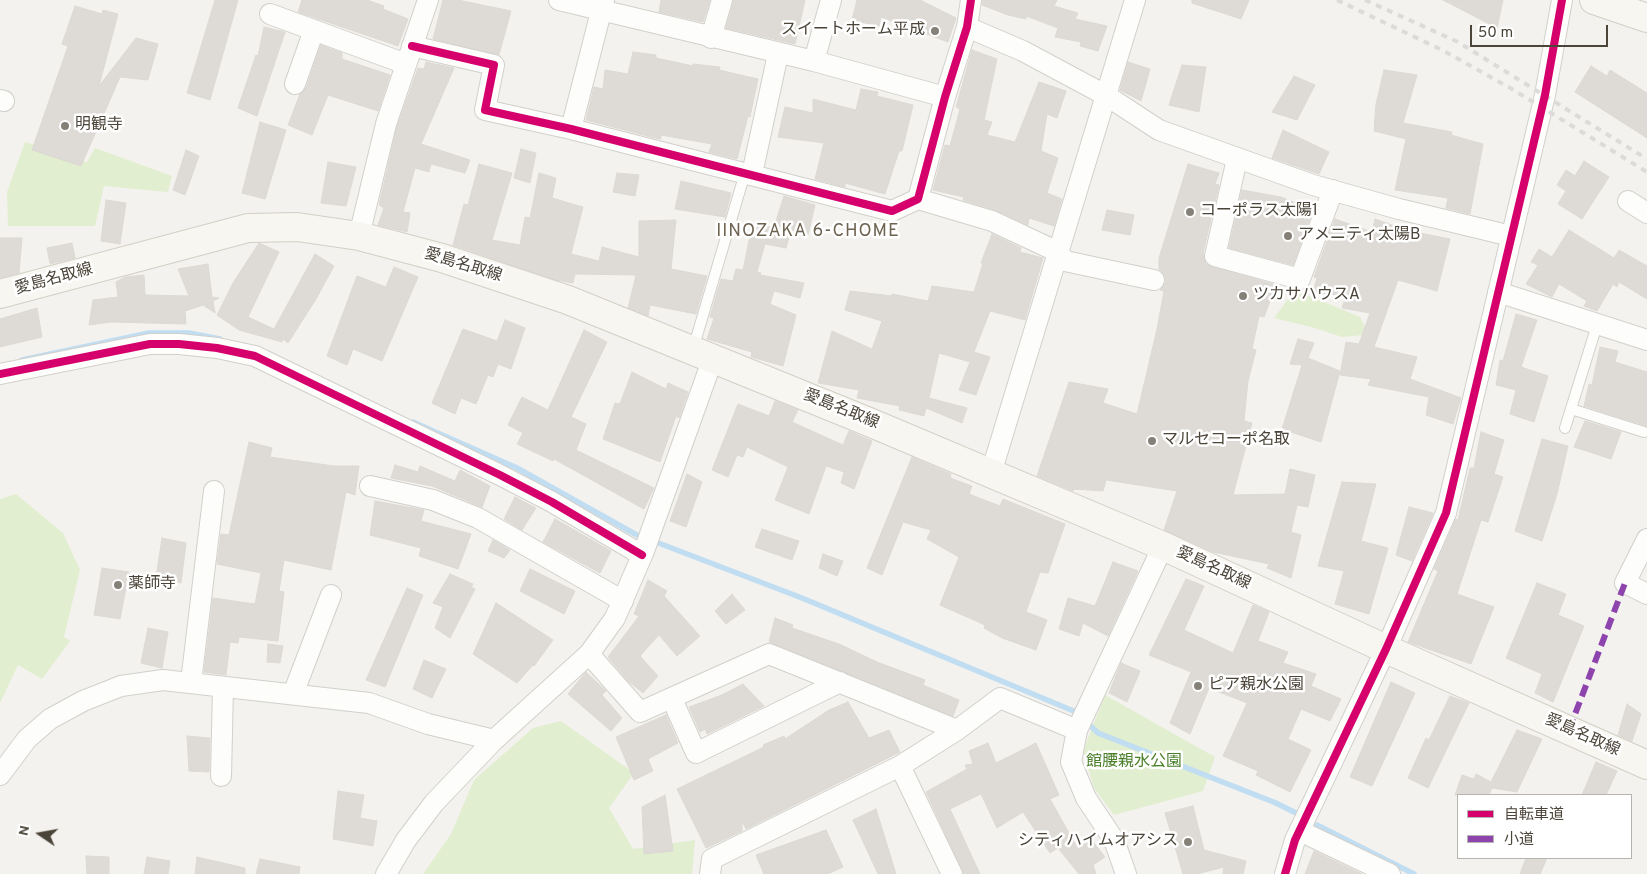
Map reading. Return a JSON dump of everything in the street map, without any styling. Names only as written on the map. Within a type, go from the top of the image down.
[{"type":"main road","points":[[1594,0],[1647,18]]},
{"type":"main road","name":"愛島名取線","points":[[0,294],[248,228],[297,227],[359,236],[442,258],[568,300],[990,473],[1163,546],[1386,649],[1647,765]]},
{"type":"street","points":[[359,236],[386,124],[428,0]]},
{"type":"street","points":[[559,0],[602,5],[711,38],[814,61],[945,97]]},
{"type":"street","points":[[711,38],[722,0]]},
{"type":"street","points":[[814,61],[830,0]]},
{"type":"street","points":[[918,199],[945,97],[967,27],[971,0]]},
{"type":"street","points":[[990,473],[1135,0]]},
{"type":"street","points":[[1285,874],[1300,831],[1386,649],[1446,513],[1545,95],[1562,0]]},
{"type":"street","points":[[570,129],[602,5]]},
{"type":"street","points":[[270,14],[314,30],[409,55],[494,65],[485,110],[570,129],[892,211],[918,199],[992,222],[1058,252],[1065,261],[1154,280],[1140,277]]},
{"type":"street","points":[[967,27],[1023,51],[1107,96],[1159,130],[1237,159],[1333,190],[1399,209],[1511,236]]},
{"type":"street","points":[[295,84],[314,30]]},
{"type":"street","points":[[748,174],[778,54]]},
{"type":"street","points":[[1237,159],[1215,256],[1300,279],[1333,190]]},
{"type":"street","points":[[1628,201],[1647,213]]},
{"type":"street","points":[[1498,292],[1647,340]]},
{"type":"street","points":[[0,374],[150,344],[179,344],[217,348],[255,356],[509,479],[643,553]]},
{"type":"street","points":[[386,874],[406,840],[434,803],[494,740],[589,654],[615,618],[643,553],[703,354]]},
{"type":"street","points":[[370,486],[433,500],[478,518],[623,601]]},
{"type":"street","points":[[191,682],[214,491]]},
{"type":"street","points":[[1647,539],[1625,583],[1647,594]]},
{"type":"street","points":[[1126,874],[1114,840],[1086,798],[1071,762],[1077,730],[1163,546]]},
{"type":"street","points":[[293,694],[331,595]]},
{"type":"street","points":[[589,654],[640,712],[769,654],[957,730]]},
{"type":"street","points":[[0,775],[27,739],[50,719],[83,701],[121,686],[162,680],[369,702],[428,724],[494,740]]},
{"type":"street","points":[[672,699],[696,753],[840,682]]},
{"type":"street","points":[[221,776],[223,687]]},
{"type":"street","points":[[710,874],[712,859],[900,766],[957,730],[1000,698],[1077,730]]},
{"type":"street","points":[[900,766],[952,874]]},
{"type":"street","points":[[1300,831],[1390,874]]},
{"type":"lane","points":[[703,354],[748,174]]},
{"type":"lane","points":[[1565,428],[1597,325]]},
{"type":"lane","points":[[1571,409],[1644,432]]},
{"type":"green space","points":[[25,142],[87,162],[95,148],[172,176],[168,192],[104,186],[95,226],[8,226],[7,192]]},
{"type":"green space","points":[[1295,290],[1360,317],[1367,330],[1363,335],[1342,337],[1274,318]]},
{"type":"green space","points":[[16,494],[63,533],[80,570],[64,637],[70,641],[42,679],[18,665],[0,703],[0,499]]},
{"type":"green space","name":"館腰親水公園","points":[[1105,695],[1215,757],[1203,791],[1114,815],[1094,788],[1083,751]]},
{"type":"green space","points":[[561,721],[634,773],[609,808],[633,849],[695,840],[692,874],[423,874],[451,834],[474,780],[533,728]]},
{"type":"building","points":[[215,0],[238,0],[210,100],[187,93]]},
{"type":"building","points":[[302,0],[367,0],[384,6],[383,9],[408,19],[398,46],[298,12]]},
{"type":"building","points":[[443,0],[458,0],[511,11],[499,55],[433,39]]},
{"type":"building","points":[[661,0],[710,0],[703,22],[659,12]]},
{"type":"building","points":[[734,0],[805,0],[795,44],[726,28]]},
{"type":"building","name":"スイートホーム平成","points":[[857,0],[920,0],[956,18],[948,42],[881,17],[879,26],[852,20]]},
{"type":"building","points":[[983,0],[1057,0],[1054,6],[1078,13],[1075,19],[1107,26],[1098,51],[1080,46],[1081,42],[1055,37],[1058,28],[1026,16],[1026,19],[1008,15],[982,5]]},
{"type":"building","points":[[1192,0],[1249,0],[1241,19],[1192,3]]},
{"type":"building","points":[[1443,0],[1503,0],[1497,28]]},
{"type":"building","points":[[75,6],[102,14],[103,10],[118,14],[99,86],[136,38],[158,44],[148,80],[120,77],[81,166],[32,150],[68,46],[62,44]]},
{"type":"building","points":[[264,27],[285,32],[257,116],[238,108],[256,55],[258,56]]},
{"type":"building","points":[[321,45],[342,53],[342,59],[390,75],[378,111],[328,95],[312,135],[288,125],[300,94],[306,88]]},
{"type":"building","points":[[972,50],[997,59],[984,120],[992,122],[987,135],[1015,142],[1039,82],[1066,91],[1057,118],[1047,114],[1041,151],[1058,158],[1047,193],[1062,199],[1054,226],[1029,218],[1028,225],[995,210],[963,200],[964,197],[933,190],[945,145],[950,146],[960,109],[956,107]]},
{"type":"building","points":[[633,52],[656,55],[656,58],[693,66],[693,64],[720,67],[719,70],[758,79],[750,117],[748,116],[737,159],[709,152],[712,144],[661,135],[661,139],[655,138],[586,120],[594,87],[603,89],[605,70],[628,74]]},
{"type":"building","points":[[426,62],[454,68],[421,144],[470,160],[465,173],[431,164],[429,172],[415,168],[403,212],[410,213],[407,232],[378,225],[384,208],[379,205],[397,127],[418,68],[424,69]]},
{"type":"building","points":[[1128,62],[1150,69],[1141,101],[1120,90]]},
{"type":"building","points":[[1182,65],[1206,67],[1199,112],[1169,105]]},
{"type":"building","points":[[1591,66],[1607,76],[1610,70],[1647,93],[1647,138],[1575,92]]},
{"type":"building","points":[[1384,70],[1417,75],[1403,123],[1452,132],[1451,135],[1483,144],[1470,214],[1446,208],[1448,198],[1395,190],[1406,139],[1374,131],[1376,104]]},
{"type":"building","points":[[1294,76],[1315,85],[1297,120],[1272,112]]},
{"type":"building","points":[[861,89],[878,92],[877,96],[913,105],[902,151],[899,151],[885,194],[845,183],[845,187],[815,179],[824,143],[778,137],[785,107],[813,113],[813,99],[856,110]]},
{"type":"building","points":[[260,122],[286,130],[265,199],[242,193]]},
{"type":"building","points":[[1283,130],[1329,152],[1319,174],[1272,158]]},
{"type":"building","points":[[521,149],[536,153],[530,183],[514,178]]},
{"type":"building","points":[[186,150],[199,156],[185,195],[173,190]]},
{"type":"building","points":[[1584,161],[1609,177],[1582,219],[1558,204],[1566,191],[1557,185],[1566,170],[1575,176]]},
{"type":"building","points":[[328,162],[356,167],[346,206],[321,203]]},
{"type":"building","points":[[479,164],[512,173],[492,240],[520,245],[525,217],[530,218],[539,173],[556,178],[552,198],[583,207],[571,254],[599,261],[602,247],[639,257],[639,221],[676,220],[671,269],[707,276],[696,314],[650,305],[648,316],[628,308],[636,275],[575,274],[573,283],[556,280],[453,245],[464,204],[468,205]]},
{"type":"building","points":[[1188,164],[1219,173],[1215,184],[1219,185],[1203,253],[1206,264],[1276,285],[1264,317],[1259,316],[1252,349],[1256,350],[1248,381],[1244,421],[1252,423],[1233,495],[1285,494],[1290,469],[1315,475],[1308,507],[1297,505],[1291,532],[1301,535],[1291,578],[1267,568],[1269,564],[1213,552],[1164,530],[1177,491],[1106,480],[1103,491],[1074,489],[1073,491],[1037,476],[1069,382],[1108,389],[1103,403],[1137,414],[1157,329],[1164,291],[1160,290],[1166,282],[1165,276],[1159,269],[1159,258]]},
{"type":"building","points":[[617,173],[639,175],[635,196],[613,192]]},
{"type":"building","points":[[681,181],[731,193],[725,217],[675,209]]},
{"type":"building","points":[[1242,190],[1281,197],[1313,210],[1293,265],[1229,248]]},
{"type":"building","points":[[784,196],[815,205],[808,235],[791,230],[786,248],[765,244],[757,272],[761,273],[760,275],[804,283],[800,298],[774,291],[770,304],[796,315],[783,366],[751,357],[752,352],[707,339],[714,318],[710,317],[721,279],[733,281],[736,269],[743,270],[752,226],[774,227]]},
{"type":"building","points":[[106,200],[126,203],[120,244],[101,241]]},
{"type":"building","points":[[1107,210],[1134,215],[1130,235],[1102,230]]},
{"type":"building","points":[[1335,219],[1372,232],[1375,219],[1420,235],[1420,233],[1450,239],[1437,291],[1398,280],[1374,347],[1417,357],[1410,379],[1461,398],[1453,424],[1426,415],[1429,397],[1368,385],[1371,379],[1340,375],[1346,342],[1359,344],[1370,313],[1342,308],[1346,296],[1313,292],[1317,278],[1314,277]]},
{"type":"building","points":[[1569,230],[1614,258],[1619,250],[1647,266],[1647,299],[1619,282],[1617,287],[1613,284],[1597,311],[1584,306],[1587,301],[1559,284],[1552,297],[1526,284],[1538,265],[1531,262],[1539,249],[1552,257]]},
{"type":"building","points":[[992,234],[1021,248],[1020,252],[1043,258],[1025,320],[990,311],[974,352],[990,357],[976,395],[959,390],[970,362],[939,353],[929,398],[967,408],[962,423],[926,408],[924,416],[899,410],[900,406],[857,398],[859,390],[818,383],[832,331],[872,349],[882,321],[845,310],[850,291],[892,296],[892,294],[928,301],[932,286],[974,292],[983,263],[981,263]]},
{"type":"building","points":[[0,238],[22,238],[19,273],[0,278]]},
{"type":"building","points":[[72,243],[75,258],[50,264],[47,248]]},
{"type":"building","points":[[259,243],[279,252],[248,317],[274,329],[315,254],[334,266],[288,343],[283,339],[282,342],[239,330],[217,315],[233,283]]},
{"type":"building","points":[[208,264],[212,297],[219,298],[213,301],[215,313],[203,305],[185,311],[186,324],[111,322],[89,325],[93,300],[118,297],[116,282],[125,277],[144,275],[145,295],[189,296],[178,269]]},
{"type":"building","points":[[394,267],[418,277],[382,361],[353,349],[347,365],[327,356],[357,276],[386,287]]},
{"type":"building","points":[[37,308],[42,337],[0,347],[0,319]]},
{"type":"building","points":[[1516,314],[1537,320],[1521,367],[1548,376],[1534,422],[1510,414],[1516,390],[1496,385],[1500,360],[1503,361]]},
{"type":"building","points":[[505,320],[525,328],[511,369],[498,364],[493,377],[488,375],[476,404],[461,398],[455,414],[432,403],[463,329],[497,341]]},
{"type":"building","points":[[584,330],[607,342],[571,417],[586,424],[576,450],[654,488],[644,509],[554,459],[553,461],[517,444],[523,433],[508,425],[522,397],[548,410]]},
{"type":"building","points":[[1298,339],[1314,343],[1308,358],[1340,371],[1321,442],[1282,429],[1302,365],[1290,364]]},
{"type":"building","points":[[1600,347],[1618,351],[1615,362],[1647,372],[1647,426],[1584,406],[1589,384],[1592,385]]},
{"type":"building","points":[[632,372],[666,389],[668,383],[688,392],[679,418],[676,416],[660,462],[603,439],[615,403],[620,404]]},
{"type":"building","points":[[775,401],[798,410],[792,422],[843,445],[849,431],[872,441],[854,489],[841,483],[844,472],[826,466],[809,514],[775,500],[788,467],[747,447],[743,457],[737,455],[728,477],[712,470],[738,404],[769,416]]},
{"type":"building","points":[[1585,421],[1621,432],[1611,459],[1574,447]]},
{"type":"building","points":[[1481,432],[1504,440],[1494,474],[1503,477],[1488,522],[1481,520],[1457,594],[1494,607],[1471,664],[1408,642],[1438,571],[1434,569],[1456,519],[1458,520],[1470,468],[1474,468]]},
{"type":"building","points":[[1542,439],[1568,446],[1557,494],[1542,541],[1515,531]]},
{"type":"building","points":[[249,442],[272,448],[270,457],[334,466],[359,466],[355,495],[346,492],[331,570],[284,560],[279,591],[284,592],[278,641],[239,637],[238,643],[230,642],[226,675],[204,672],[213,598],[255,604],[261,573],[217,564],[221,534],[229,535]]},
{"type":"building","points":[[912,457],[951,474],[950,478],[972,486],[969,494],[1000,506],[1003,499],[1065,524],[1048,573],[1040,572],[1026,612],[1047,620],[1036,650],[1002,638],[984,628],[985,625],[940,605],[959,557],[927,539],[931,530],[903,522],[882,575],[867,568]]},
{"type":"building","points":[[395,465],[418,472],[420,466],[455,481],[460,470],[490,486],[482,507],[432,486],[391,478]]},
{"type":"building","points":[[687,474],[702,482],[686,527],[670,521]]},
{"type":"building","points":[[1342,482],[1376,484],[1361,541],[1388,548],[1369,614],[1335,604],[1344,571],[1318,566]]},
{"type":"building","points":[[515,497],[536,508],[522,530],[504,519]]},
{"type":"building","points":[[375,501],[424,510],[421,521],[471,534],[458,569],[419,556],[421,548],[370,535]]},
{"type":"building","points":[[1409,507],[1433,513],[1412,561],[1396,555]]},
{"type":"building","points":[[555,519],[611,551],[600,573],[543,542]]},
{"type":"building","points":[[762,529],[799,541],[792,560],[755,547]]},
{"type":"building","points":[[162,538],[186,543],[181,583],[156,578]]},
{"type":"building","points":[[493,540],[510,550],[504,558],[488,551]]},
{"type":"building","points":[[823,554],[843,561],[837,576],[819,568]]},
{"type":"building","points":[[1113,562],[1138,571],[1108,636],[1083,623],[1079,636],[1059,629],[1068,598],[1095,606]]},
{"type":"building","points":[[102,568],[129,572],[120,619],[94,615]]},
{"type":"building","points":[[530,569],[575,591],[564,614],[520,591]]},
{"type":"building","points":[[450,574],[473,584],[471,587],[475,589],[450,638],[435,628],[443,607],[433,603]]},
{"type":"building","points":[[1186,579],[1204,586],[1184,630],[1233,653],[1253,605],[1269,612],[1258,641],[1288,652],[1283,663],[1316,674],[1311,686],[1341,699],[1330,721],[1301,709],[1288,739],[1311,750],[1290,792],[1256,775],[1258,771],[1223,756],[1247,703],[1209,688],[1190,734],[1170,723],[1191,672],[1149,655]]},
{"type":"building","points":[[648,580],[667,591],[664,596],[700,636],[677,656],[659,635],[640,656],[658,676],[643,693],[628,681],[608,657],[639,616],[634,614]]},
{"type":"building","points":[[1537,583],[1566,594],[1558,615],[1584,626],[1553,702],[1535,693],[1542,674],[1506,658]]},
{"type":"building","points":[[407,588],[423,595],[385,687],[366,680]]},
{"type":"building","points":[[732,594],[745,610],[726,624],[715,611]]},
{"type":"building","points":[[496,603],[553,640],[534,666],[517,683],[473,654]]},
{"type":"building","points":[[775,618],[793,625],[792,628],[839,644],[877,662],[925,680],[923,685],[959,700],[953,716],[769,642]]},
{"type":"building","points":[[148,628],[168,632],[162,668],[141,663]]},
{"type":"building","points":[[268,644],[283,646],[280,663],[267,662]]},
{"type":"building","points":[[424,660],[446,669],[432,698],[413,689]]},
{"type":"building","points":[[1121,663],[1140,671],[1127,702],[1109,693]]},
{"type":"building","points":[[586,672],[606,691],[602,695],[622,718],[611,731],[568,694]]},
{"type":"building","points":[[1391,682],[1415,693],[1372,786],[1350,777]]},
{"type":"building","points":[[743,684],[764,706],[707,734],[705,729],[700,732],[689,707],[722,695]]},
{"type":"building","points":[[1450,696],[1469,703],[1428,788],[1408,778],[1426,738],[1429,740]]},
{"type":"building","points":[[848,702],[869,738],[889,730],[900,752],[746,829],[742,821],[742,831],[706,848],[677,789],[764,747],[763,745],[784,736],[785,739],[829,710]]},
{"type":"building","points":[[1627,704],[1641,714],[1632,741],[1618,735]]},
{"type":"building","points":[[666,715],[678,743],[648,759],[653,771],[634,780],[616,737]]},
{"type":"building","points":[[1517,730],[1542,739],[1517,792],[1492,788],[1489,794],[1455,795],[1462,775],[1474,779],[1476,774],[1491,782]]},
{"type":"building","points":[[187,736],[210,738],[209,772],[189,771]]},
{"type":"building","points":[[988,743],[996,763],[1036,743],[1059,795],[1050,799],[1078,849],[1091,839],[1105,857],[1093,865],[1096,874],[1079,874],[1058,848],[1050,853],[1023,812],[997,828],[981,794],[950,809],[980,874],[964,874],[926,792],[967,769],[965,765],[973,764],[969,751]]},
{"type":"building","points":[[1596,762],[1617,771],[1606,794],[1582,794]]},
{"type":"building","points":[[338,791],[364,795],[360,818],[377,821],[373,846],[333,839]]},
{"type":"building","points":[[665,795],[673,851],[644,854],[642,807]]},
{"type":"building","name":"シティハイムオアシス","points":[[1193,806],[1204,850],[1246,861],[1243,874],[1223,874],[1224,867],[1197,874],[1183,874],[1165,813]]},
{"type":"building","points":[[876,809],[896,874],[878,874],[853,820]]},
{"type":"building","points":[[826,830],[843,867],[828,874],[764,874],[756,855]]},
{"type":"building","points":[[1314,851],[1362,874],[1305,874]]},
{"type":"building","points":[[86,856],[109,857],[109,874],[87,874]]},
{"type":"building","points":[[147,857],[170,861],[168,874],[144,874]]},
{"type":"building","points":[[197,857],[245,868],[245,874],[195,874]]},
{"type":"building","points":[[260,859],[300,867],[299,874],[256,874]]},
{"type":"building","points":[[1526,859],[1547,859],[1540,874],[1520,874]]},
{"type":"waterway","points":[[22,360],[149,333],[189,333],[220,339]]},
{"type":"waterway","points":[[413,422],[517,468],[635,534],[802,598],[1076,712],[1098,733],[1276,803],[1298,814]]},
{"type":"waterway","points":[[1317,825],[1414,874]]},
{"type":"railway","points":[[1337,0],[1444,51],[1512,89],[1647,172]]},
{"type":"railway","points":[[1365,0],[1458,42],[1647,159]]},
{"type":"marked path","points":[[1569,730],[1625,583]]},
{"type":"cycle path","points":[[412,46],[494,65],[485,110],[571,129],[892,211],[918,199],[945,97],[967,27],[971,0]]},
{"type":"cycle path","points":[[1285,874],[1295,840],[1386,649],[1446,513],[1545,95],[1562,0]]},
{"type":"cycle path","points":[[0,374],[150,344],[179,344],[217,348],[255,356],[500,475],[552,502],[642,555]]},
{"type":"place","name":"スイートホーム平成","points":[[935,31]]},
{"type":"place","name":"明観寺","points":[[65,126]]},
{"type":"place","name":"コーポラス太陽1","points":[[1190,212]]},
{"type":"place","name":"アメニティ太陽B","points":[[1288,236]]},
{"type":"place","name":"ツカサハウスA","points":[[1243,296]]},
{"type":"place","name":"マルセコーポ名取","points":[[1152,441]]},
{"type":"place","name":"薬師寺","points":[[118,585]]},
{"type":"place","name":"ピア親水公園","points":[[1198,686]]},
{"type":"place","name":"シティハイムオアシス","points":[[1188,842]]},
{"type":"district","name":"IINOZAKA 6-CHOME","points":[[808,232]]}]
